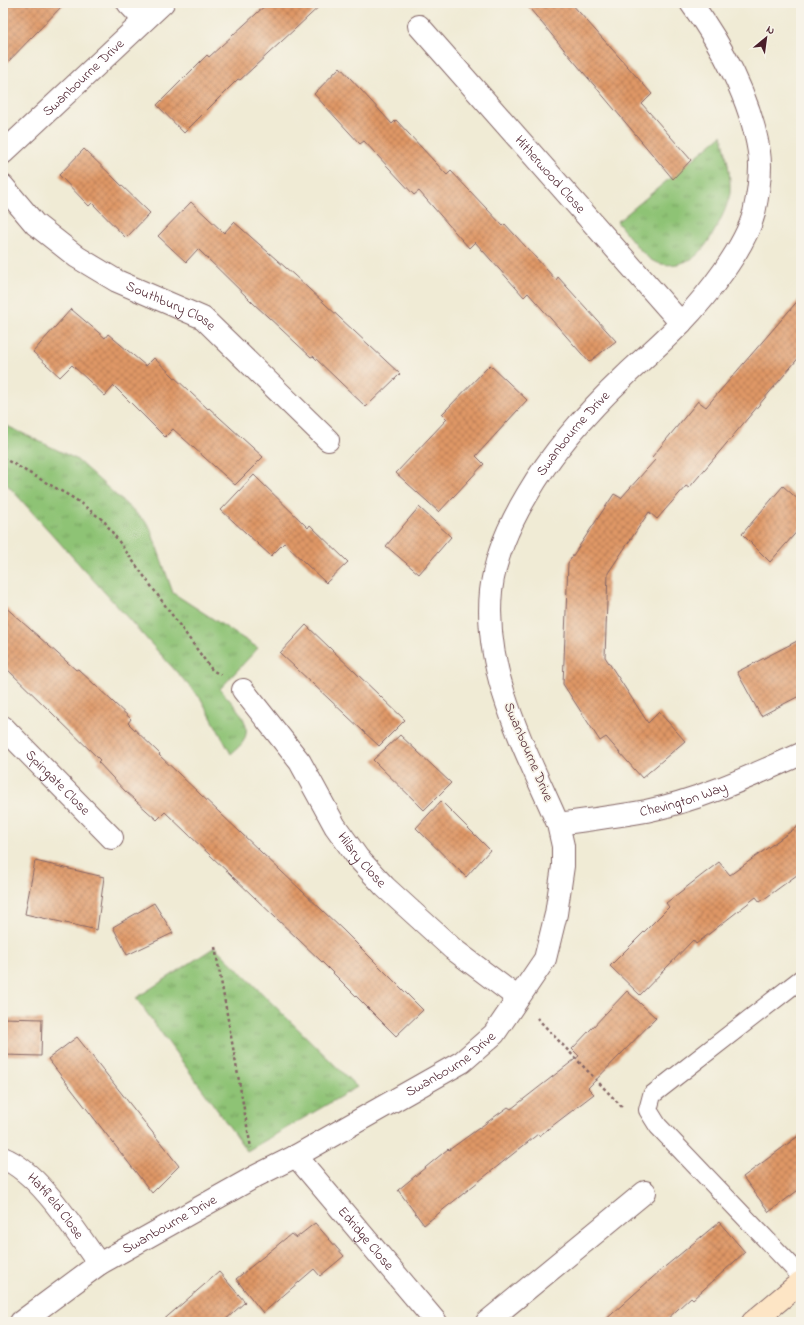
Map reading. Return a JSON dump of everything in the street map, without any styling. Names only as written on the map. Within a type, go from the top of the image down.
[{"type":"street","points":[[128,3],[144,20]]},
{"type":"street","name":"Swanbourne Drive","points":[[3,154],[144,20],[164,3]]},
{"type":"street","name":"Swanbourne Drive","points":[[21,1322],[99,1264],[256,1176],[296,1156],[462,1062],[494,1034],[545,959],[552,936],[563,866],[563,846],[558,824],[504,697],[490,634],[491,592],[498,553],[516,514],[538,477],[582,421],[624,377],[681,323],[719,276],[739,246],[753,216],[759,184],[759,153],[738,85],[722,50],[691,3]]},
{"type":"street","name":"Hitherwood Close","points":[[419,26],[681,323]]},
{"type":"street","name":"Southbury Close","points":[[3,186],[35,224],[77,257],[117,281],[203,318],[328,440]]},
{"type":"street","name":"Hilary Close","points":[[242,690],[300,762],[335,826],[358,858],[385,887],[453,949],[518,998]]},
{"type":"street","name":"Spingate Close","points":[[3,727],[112,838]]},
{"type":"street","name":"Chevington Way","points":[[558,824],[647,810],[694,798],[756,774],[801,754]]},
{"type":"street","name":"Edridge Close","points":[[296,1156],[436,1322]]},
{"type":"street","name":"Hatfield Close","points":[[3,1158],[24,1169],[37,1181],[99,1264]]},
{"type":"street","points":[[487,1322],[645,1192]]},
{"type":"street","points":[[753,1322],[801,1282]]},
{"type":"lane","points":[[801,980],[652,1095],[648,1110],[658,1126],[801,1276]]},
{"type":"path","points":[[3,458],[75,499],[104,521],[212,670],[242,690]]},
{"type":"path","points":[[215,947],[256,1176]]},
{"type":"path","points":[[518,998],[628,1113],[648,1110]]},
{"type":"green space","points":[[722,135],[727,156],[730,193],[725,209],[716,228],[699,254],[693,258],[674,264],[665,264],[651,260],[640,250],[617,222]]},
{"type":"green space","points":[[3,424],[76,459],[149,525],[173,593],[258,648],[220,689],[240,712],[246,726],[246,733],[243,742],[231,754],[201,699],[3,480]]},
{"type":"green space","points":[[215,947],[357,1087],[247,1151],[136,998]]},
{"type":"building","points":[[11,3],[65,3],[3,67],[3,11]]},
{"type":"building","points":[[268,3],[323,3],[240,80],[238,79],[184,133],[157,105],[207,55],[209,57]]},
{"type":"building","points":[[525,3],[571,3],[652,94],[642,104],[691,160],[673,179]]},
{"type":"building","points":[[340,67],[392,124],[396,120],[447,175],[451,171],[503,226],[505,224],[556,280],[558,277],[616,341],[589,362],[528,293],[524,297],[475,242],[469,248],[419,191],[414,195],[364,141],[360,144],[314,94]]},
{"type":"building","points":[[84,149],[150,213],[126,238],[92,203],[89,206],[59,175]]},
{"type":"building","points":[[191,202],[224,233],[234,222],[294,275],[400,374],[366,407],[313,356],[311,357],[253,303],[198,249],[186,262],[158,236]]},
{"type":"building","points":[[801,297],[801,355],[689,488],[686,486],[657,519],[649,512],[608,573],[605,657],[648,723],[659,712],[685,741],[642,778],[606,737],[600,741],[563,684],[568,563],[614,494],[621,498],[655,460],[652,457],[698,401],[706,407]]},
{"type":"building","points":[[71,309],[105,338],[108,334],[146,366],[154,358],[208,409],[209,408],[263,457],[235,485],[173,429],[165,437],[114,386],[105,396],[72,365],[60,377],[33,352]]},
{"type":"building","points":[[490,365],[527,400],[476,456],[484,464],[439,512],[396,473],[447,419],[442,414]]},
{"type":"building","points":[[254,475],[308,528],[310,525],[348,562],[326,583],[284,543],[271,556],[221,510]]},
{"type":"building","points":[[783,486],[801,502],[801,527],[770,562],[742,534]]},
{"type":"building","points":[[419,507],[451,537],[419,574],[386,546]]},
{"type":"building","points":[[3,605],[76,670],[78,669],[131,719],[128,723],[160,754],[159,755],[343,930],[423,1010],[396,1036],[321,961],[165,812],[157,820],[125,791],[98,762],[100,760],[3,665]]},
{"type":"building","points":[[306,625],[405,720],[379,746],[280,653]]},
{"type":"building","points":[[801,639],[801,695],[761,716],[737,672]]},
{"type":"building","points":[[400,735],[451,783],[424,810],[373,760]]},
{"type":"building","points":[[441,801],[490,850],[466,877],[416,828]]},
{"type":"building","points":[[801,824],[801,872],[760,902],[756,897],[696,944],[693,940],[640,995],[610,966],[669,907],[666,903],[719,862],[730,875]]},
{"type":"building","points":[[35,861],[104,877],[97,930],[25,914]]},
{"type":"building","points":[[154,903],[173,933],[127,955],[113,927]]},
{"type":"building","points":[[627,991],[656,1018],[588,1088],[594,1094],[539,1136],[538,1134],[424,1225],[398,1190],[448,1149],[449,1150],[508,1107],[511,1109],[579,1056],[572,1049]]},
{"type":"building","points":[[3,1018],[42,1019],[41,1056],[3,1055]]},
{"type":"building","points":[[77,1037],[179,1166],[152,1193],[48,1059]]},
{"type":"building","points":[[801,1134],[801,1188],[769,1212],[743,1177]]},
{"type":"building","points":[[719,1222],[745,1252],[693,1299],[691,1297],[664,1322],[603,1322],[661,1270]]},
{"type":"building","points":[[315,1223],[344,1256],[320,1276],[314,1269],[263,1313],[236,1279],[291,1234],[296,1238]]},
{"type":"building","points":[[219,1272],[245,1302],[223,1322],[161,1322]]}]
